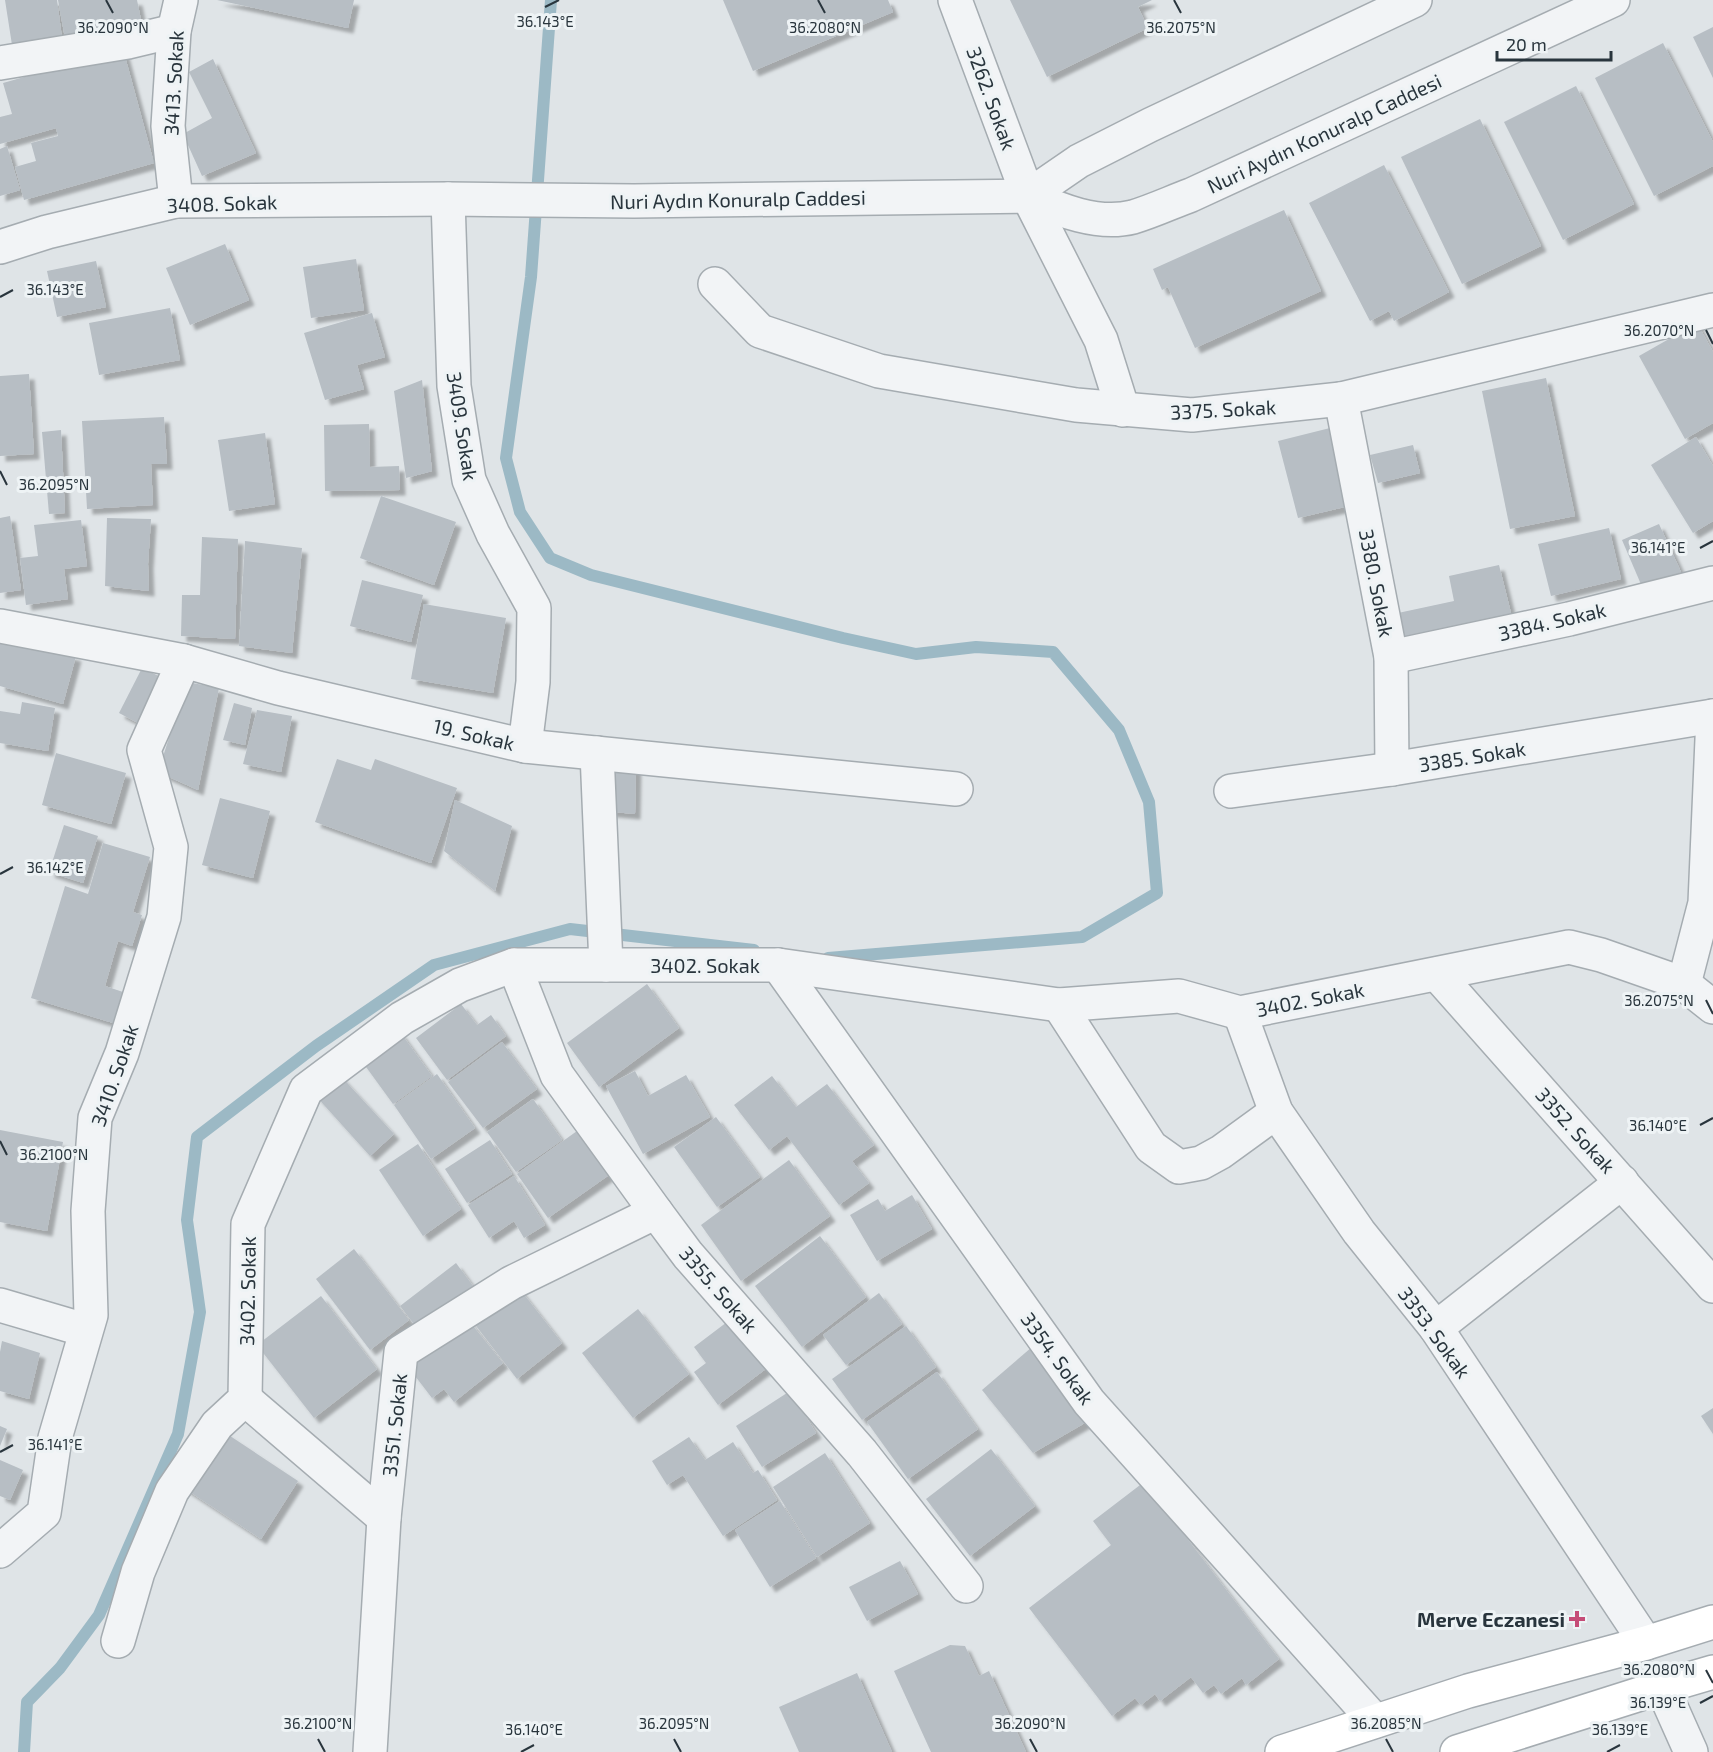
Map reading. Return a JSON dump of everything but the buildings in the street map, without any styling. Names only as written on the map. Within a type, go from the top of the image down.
[{"type":"main road","points":[[1282,1752],[1468,1691],[1646,1643],[1713,1622]]},
{"type":"main road","points":[[1457,1752],[1713,1672]]},
{"type":"street","name":"3413. Sokak","points":[[176,201],[168,126],[174,31],[182,0]]},
{"type":"street","name":"3262. Sokak","points":[[955,0],[1028,196],[1101,340],[1123,410]]},
{"type":"street","points":[[1028,196],[1089,156],[1415,0]]},
{"type":"street","name":"Nuri Aydın Konuralp Caddesi","points":[[448,199],[634,201],[1028,196],[1061,211],[1105,219],[1131,217],[1191,195],[1613,0]]},
{"type":"street","points":[[0,63],[128,42],[174,31]]},
{"type":"street","name":"3408. Sokak","points":[[0,247],[47,232],[176,201],[448,199]]},
{"type":"street","name":"3409. Sokak","points":[[448,199],[454,386],[469,480],[493,534],[534,609],[533,682],[525,746]]},
{"type":"street","name":"3375. Sokak","points":[[715,284],[760,331],[879,371],[1076,405],[1192,415],[1341,399],[1713,310]]},
{"type":"street","name":"3380. Sokak","points":[[1341,399],[1391,657],[1392,769]]},
{"type":"street","name":"3384. Sokak","points":[[1391,657],[1569,619],[1713,583]]},
{"type":"street","name":"19. Sokak","points":[[0,626],[184,661],[278,688],[525,746],[956,789]]},
{"type":"street","name":"3410. Sokak","points":[[0,1551],[44,1513],[55,1438],[91,1315],[88,1211],[95,1119],[122,1053],[164,917],[171,847],[144,750],[184,661]]},
{"type":"street","points":[[1684,984],[1705,903],[1713,716]]},
{"type":"street","name":"3385. Sokak","points":[[1231,791],[1392,769],[1713,716]]},
{"type":"street","points":[[597,753],[606,953]]},
{"type":"street","name":"3402. Sokak","points":[[245,1399],[248,1224],[306,1090],[402,1018],[460,986],[514,965],[606,953],[778,965],[1059,1005],[1179,996],[1240,1013],[1569,946],[1684,984],[1713,1006]]},
{"type":"street","name":"3355. Sokak","points":[[514,965],[557,1075],[688,1256],[862,1453],[966,1586]]},
{"type":"street","name":"3354. Sokak","points":[[778,965],[1089,1402],[1375,1721]]},
{"type":"street","name":"3352. Sokak","points":[[1437,974],[1713,1286]]},
{"type":"street","points":[[1059,1005],[1151,1148],[1179,1167],[1201,1163],[1221,1152],[1276,1112]]},
{"type":"street","name":"3353. Sokak","points":[[1240,1013],[1276,1112],[1359,1232],[1436,1329],[1646,1643]]},
{"type":"street","points":[[1436,1329],[1622,1182]]},
{"type":"street","name":"3351. Sokak","points":[[370,1752],[384,1518],[401,1352],[511,1283],[656,1212]]},
{"type":"street","points":[[0,1305],[85,1330]]},
{"type":"street","points":[[118,1641],[138,1572],[172,1491],[217,1425],[245,1399],[384,1518]]},
{"type":"street","points":[[1662,1687],[1691,1752]]},
{"type":"waterway","points":[[551,0],[531,277],[506,458],[520,512],[550,558],[591,575],[916,654],[976,647],[1053,652],[1119,730],[1149,802],[1157,893],[1082,937],[828,958]]},
{"type":"waterway","points":[[24,1752],[27,1702],[60,1668],[99,1615],[178,1434],[200,1312],[187,1220],[197,1137],[316,1046],[434,965],[570,929],[754,950]]},
{"type":"place","name":"Merve Eczanesi","points":[[1577,1619]]}]
